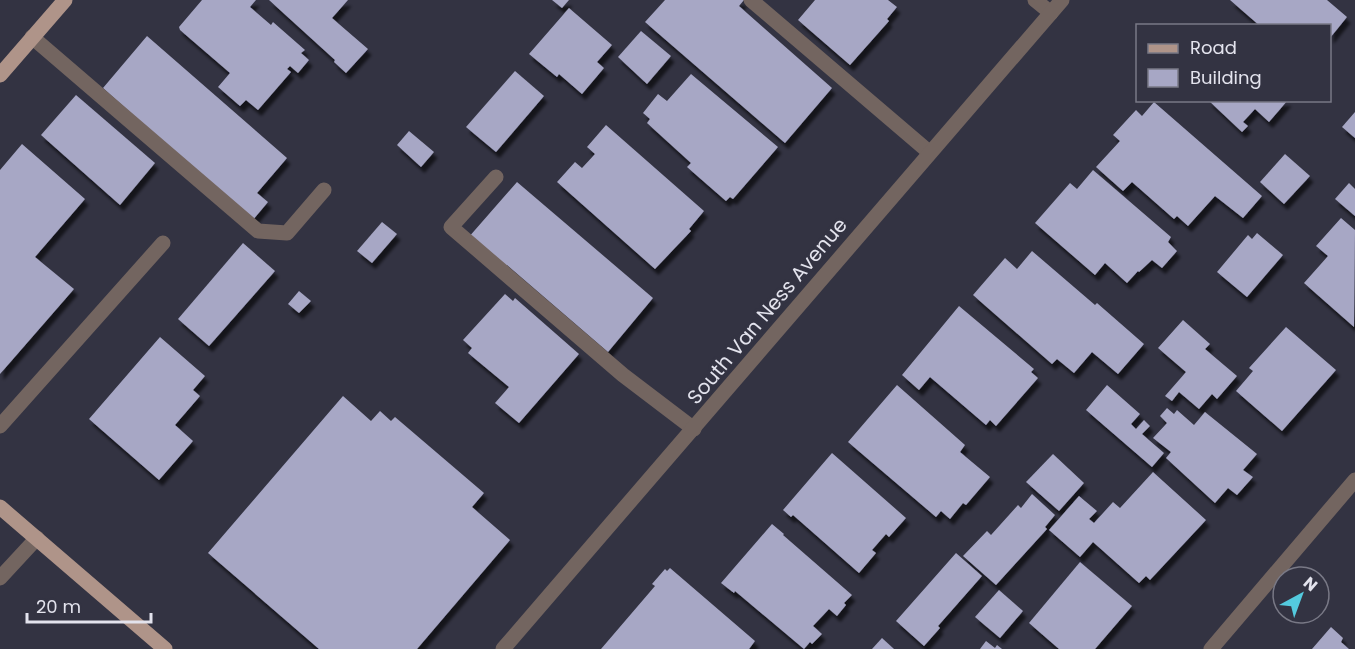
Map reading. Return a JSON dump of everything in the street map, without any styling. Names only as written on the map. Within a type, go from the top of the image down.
[{"type":"main road","points":[[0,75],[65,0]]},
{"type":"main road","points":[[0,507],[165,649]]},
{"type":"street","points":[[752,0],[929,152]]},
{"type":"street","points":[[1035,0],[1051,13]]},
{"type":"street","name":"South Van Ness Avenue","points":[[503,649],[1062,0]]},
{"type":"street","points":[[32,37],[258,231],[286,234],[324,190]]},
{"type":"street","points":[[496,177],[451,227],[623,375],[694,429]]},
{"type":"street","points":[[0,426],[162,243]]},
{"type":"street","points":[[1211,649],[1355,480]]},
{"type":"street","points":[[0,578],[37,538]]},
{"type":"building","points":[[202,0],[256,0],[250,7],[271,25],[273,22],[305,50],[301,53],[309,60],[298,73],[290,66],[287,69],[291,72],[258,110],[246,100],[240,106],[218,87],[230,73],[180,30],[179,27]]},
{"type":"building","points":[[269,0],[348,0],[332,18],[368,49],[346,73],[334,62],[335,60]]},
{"type":"building","points":[[552,0],[569,0],[562,8]]},
{"type":"building","points":[[665,0],[744,0],[739,6],[832,88],[785,143],[645,22]]},
{"type":"building","points":[[815,0],[888,0],[897,7],[887,19],[889,21],[850,65],[798,20]]},
{"type":"building","points":[[1230,0],[1327,0],[1347,17],[1331,37],[1331,24],[1258,24]]},
{"type":"building","points":[[569,8],[612,45],[597,62],[604,68],[582,94],[559,74],[557,77],[529,54]]},
{"type":"building","points":[[641,31],[671,56],[647,84],[618,57]]},
{"type":"building","points":[[147,36],[287,158],[257,193],[268,202],[252,221],[103,88]]},
{"type":"building","points":[[515,71],[544,96],[496,152],[466,127]]},
{"type":"building","points":[[691,74],[778,147],[733,199],[730,197],[726,201],[687,167],[691,163],[647,123],[650,119],[643,113],[658,94],[667,101]]},
{"type":"building","points":[[76,95],[155,163],[120,205],[41,135]]},
{"type":"building","points":[[1154,102],[1262,196],[1243,218],[1215,196],[1188,226],[1177,216],[1174,219],[1132,182],[1123,191],[1096,167],[1120,141],[1113,135],[1136,110],[1142,116]]},
{"type":"building","points":[[1210,102],[1286,102],[1269,122],[1255,109],[1243,122],[1248,126],[1242,132]]},
{"type":"building","points":[[1355,112],[1355,138],[1342,127]]},
{"type":"building","points":[[606,125],[704,211],[689,229],[691,231],[655,269],[557,182],[575,162],[582,168],[595,154],[587,147]]},
{"type":"building","points":[[409,131],[434,152],[421,167],[397,145]]},
{"type":"building","points":[[22,144],[85,199],[35,257],[74,289],[0,374],[0,170]]},
{"type":"building","points":[[1285,154],[1310,176],[1284,204],[1260,182]]},
{"type":"building","points":[[1093,170],[1171,237],[1168,242],[1177,251],[1162,268],[1152,260],[1127,283],[1105,263],[1095,275],[1035,223],[1070,183],[1077,189]]},
{"type":"building","points":[[517,182],[653,298],[608,352],[507,265],[504,269],[468,238]]},
{"type":"building","points":[[1349,183],[1355,189],[1355,216],[1335,199]]},
{"type":"building","points":[[1341,218],[1355,230],[1354,327],[1304,283],[1328,256],[1316,246]]},
{"type":"building","points":[[382,222],[397,234],[372,263],[357,251]]},
{"type":"building","points":[[1257,233],[1283,255],[1247,297],[1217,272],[1248,235],[1252,239]]},
{"type":"building","points":[[243,243],[275,271],[209,346],[178,319]]},
{"type":"building","points":[[1032,251],[1144,344],[1118,374],[1092,352],[1074,373],[1057,359],[1052,364],[973,295],[1005,258],[1017,269]]},
{"type":"building","points":[[299,291],[311,301],[299,313],[288,304]]},
{"type":"building","points":[[505,294],[513,301],[515,298],[579,354],[519,423],[495,403],[509,387],[468,353],[472,348],[463,340]]},
{"type":"building","points":[[959,306],[1034,369],[1031,372],[1038,378],[996,426],[990,420],[986,425],[930,377],[919,390],[902,375]]},
{"type":"building","points":[[1183,320],[1210,344],[1205,349],[1237,376],[1217,399],[1212,394],[1199,409],[1179,392],[1172,401],[1165,396],[1186,372],[1158,348]]},
{"type":"building","points":[[1286,327],[1336,370],[1282,431],[1236,391],[1253,371],[1249,368]]},
{"type":"building","points":[[160,337],[205,376],[193,390],[200,396],[175,425],[193,441],[159,480],[89,419]]},
{"type":"building","points":[[897,385],[965,445],[960,452],[990,477],[966,505],[963,503],[950,519],[941,511],[936,517],[848,442]]},
{"type":"building","points":[[1107,385],[1140,414],[1131,424],[1136,429],[1144,420],[1150,426],[1142,434],[1164,453],[1152,467],[1086,410]]},
{"type":"building","points":[[343,396],[371,421],[380,411],[391,421],[395,417],[484,493],[472,507],[510,540],[417,649],[319,649],[208,553]]},
{"type":"building","points":[[1167,408],[1174,414],[1177,410],[1194,425],[1205,412],[1257,454],[1243,470],[1253,477],[1237,495],[1228,488],[1215,503],[1166,458],[1171,452],[1153,438],[1167,423],[1160,416]]},
{"type":"building","points":[[832,453],[906,518],[889,537],[886,534],[872,550],[876,553],[859,573],[793,515],[791,517],[783,510]]},
{"type":"building","points":[[1053,454],[1084,483],[1059,511],[1026,482]]},
{"type":"building","points":[[1153,472],[1206,520],[1150,580],[1146,576],[1139,583],[1093,542],[1080,557],[1049,530],[1079,496],[1097,511],[1089,519],[1094,523],[1113,502],[1120,508]]},
{"type":"building","points":[[1032,494],[1055,515],[1045,527],[1047,529],[996,585],[963,556],[987,531],[991,535],[1018,505],[1021,508]]},
{"type":"building","points":[[772,524],[852,595],[844,603],[846,605],[837,616],[829,609],[813,626],[822,634],[804,649],[735,591],[734,593],[721,583]]},
{"type":"building","points":[[956,553],[982,576],[938,626],[940,628],[924,646],[896,621]]},
{"type":"building","points":[[1080,562],[1132,606],[1095,649],[1059,649],[1029,623]]},
{"type":"building","points":[[670,568],[755,641],[749,649],[601,649],[655,586],[652,584],[665,569],[667,571]]},
{"type":"building","points":[[999,590],[1023,611],[1000,638],[975,617]]},
{"type":"building","points":[[1331,627],[1343,638],[1341,642],[1349,649],[1312,649]]},
{"type":"building","points":[[882,638],[894,649],[872,649]]},
{"type":"building","points":[[986,641],[995,648],[997,645],[1002,649],[980,649]]}]
